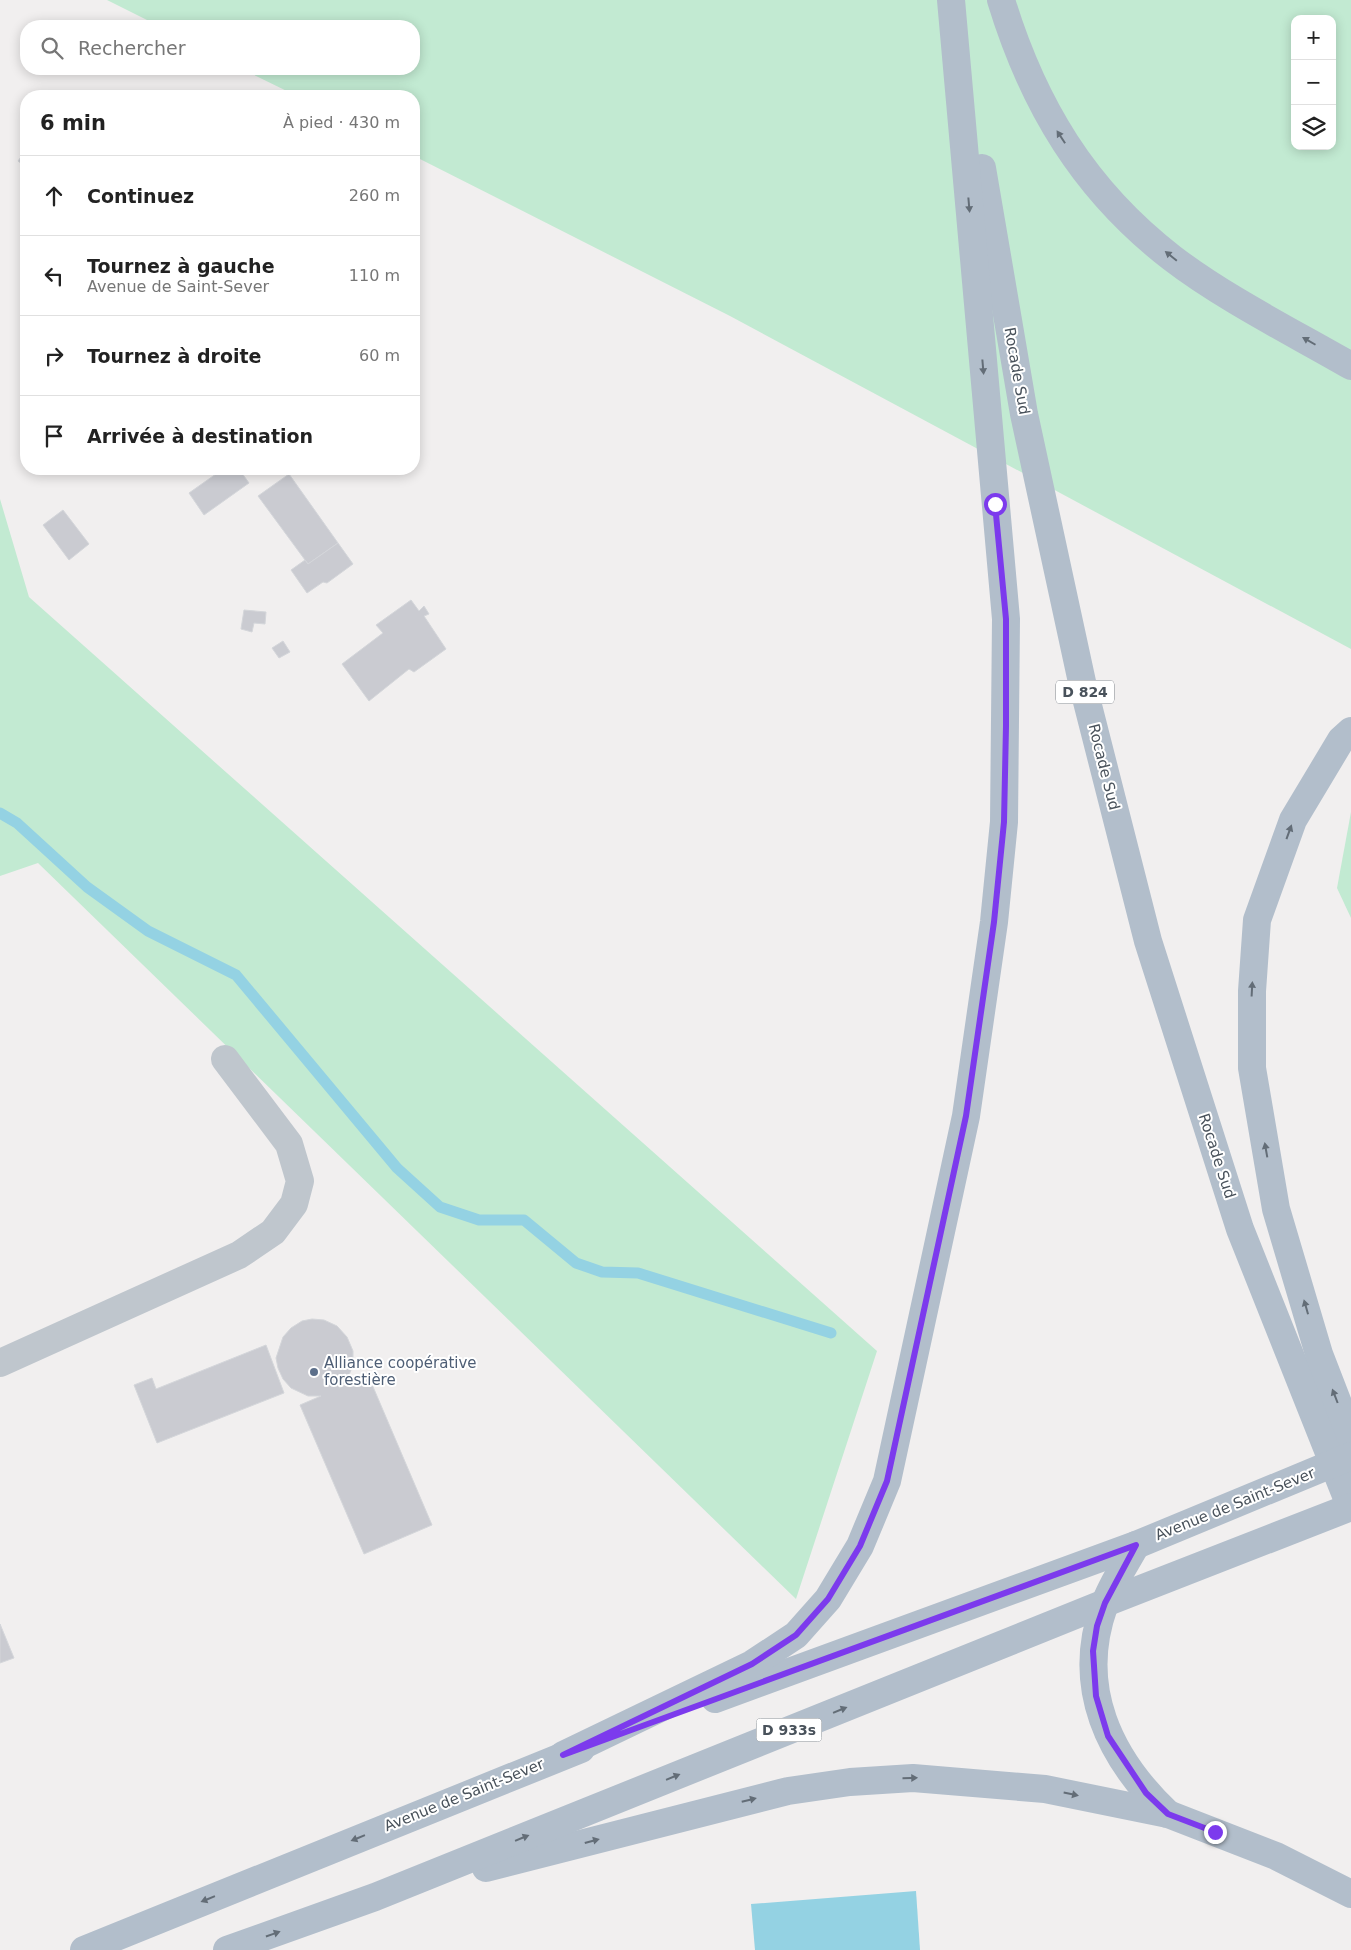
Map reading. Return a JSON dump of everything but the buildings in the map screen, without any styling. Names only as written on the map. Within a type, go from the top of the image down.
[{"type":"main road","name":"Rocade Sud","points":[[952,0],[1024,414],[1082,682],[1148,941],[1240,1229],[1351,1507]]},
{"type":"main road","points":[[563,1755],[752,1664],[796,1635],[828,1599],[860,1546],[887,1481],[966,1116],[994,922],[1004,822],[1006,619],[952,0]]},
{"type":"main road","points":[[1001,0],[1015,47],[1047,115],[1082,169],[1129,220],[1172,258],[1220,290],[1351,366]]},
{"type":"main road","points":[[1351,731],[1341,740],[1293,820],[1257,920],[1252,991],[1252,1068],[1276,1209],[1319,1354],[1351,1437]]},
{"type":"main road","name":"Avenue de Saint-Sever","points":[[84,1950],[563,1755],[1136,1545],[1351,1456]]},
{"type":"main road","name":"D 933s","points":[[227,1950],[375,1897],[1105,1603],[1351,1507]]},
{"type":"main road","points":[[1136,1545],[1105,1603],[1093,1651],[1096,1696],[1108,1736],[1146,1793],[1168,1814]]},
{"type":"main road","points":[[375,1897],[788,1791],[850,1782],[913,1778],[1046,1789],[1168,1814],[1276,1856],[1351,1894]]},
{"type":"lane","points":[[0,1362],[239,1255],[273,1232],[294,1204],[300,1181],[289,1144],[225,1059]]},
{"type":"green space","points":[[107,0],[1351,0],[1351,649],[730,316],[420,159],[420,90],[285,90],[254,75],[420,75],[420,20],[147,20]]},
{"type":"green space","points":[[0,499],[29,597],[877,1351],[796,1599],[38,863],[0,876]]},
{"type":"green space","points":[[1351,812],[1351,918],[1337,888]]},
{"type":"water","points":[[916,1891],[920,1950],[755,1950],[751,1904]]},
{"type":"waterway","points":[[0,813],[17,823],[87,887],[148,931],[236,975],[397,1168],[440,1207],[479,1220],[524,1220],[576,1263],[602,1272],[638,1273],[831,1333]]},
{"type":"place","name":"Alliance coopérative forestière","points":[[314,1372]]},
{"type":"route","points":[[995,504],[1006,619],[1006,726],[1004,822],[994,922],[966,1116],[887,1481],[860,1546],[828,1599],[796,1635],[752,1664],[563,1755],[1136,1545],[1105,1603],[1097,1626],[1093,1651],[1096,1696],[1108,1736],[1146,1793],[1168,1814],[1215,1832]]}]
